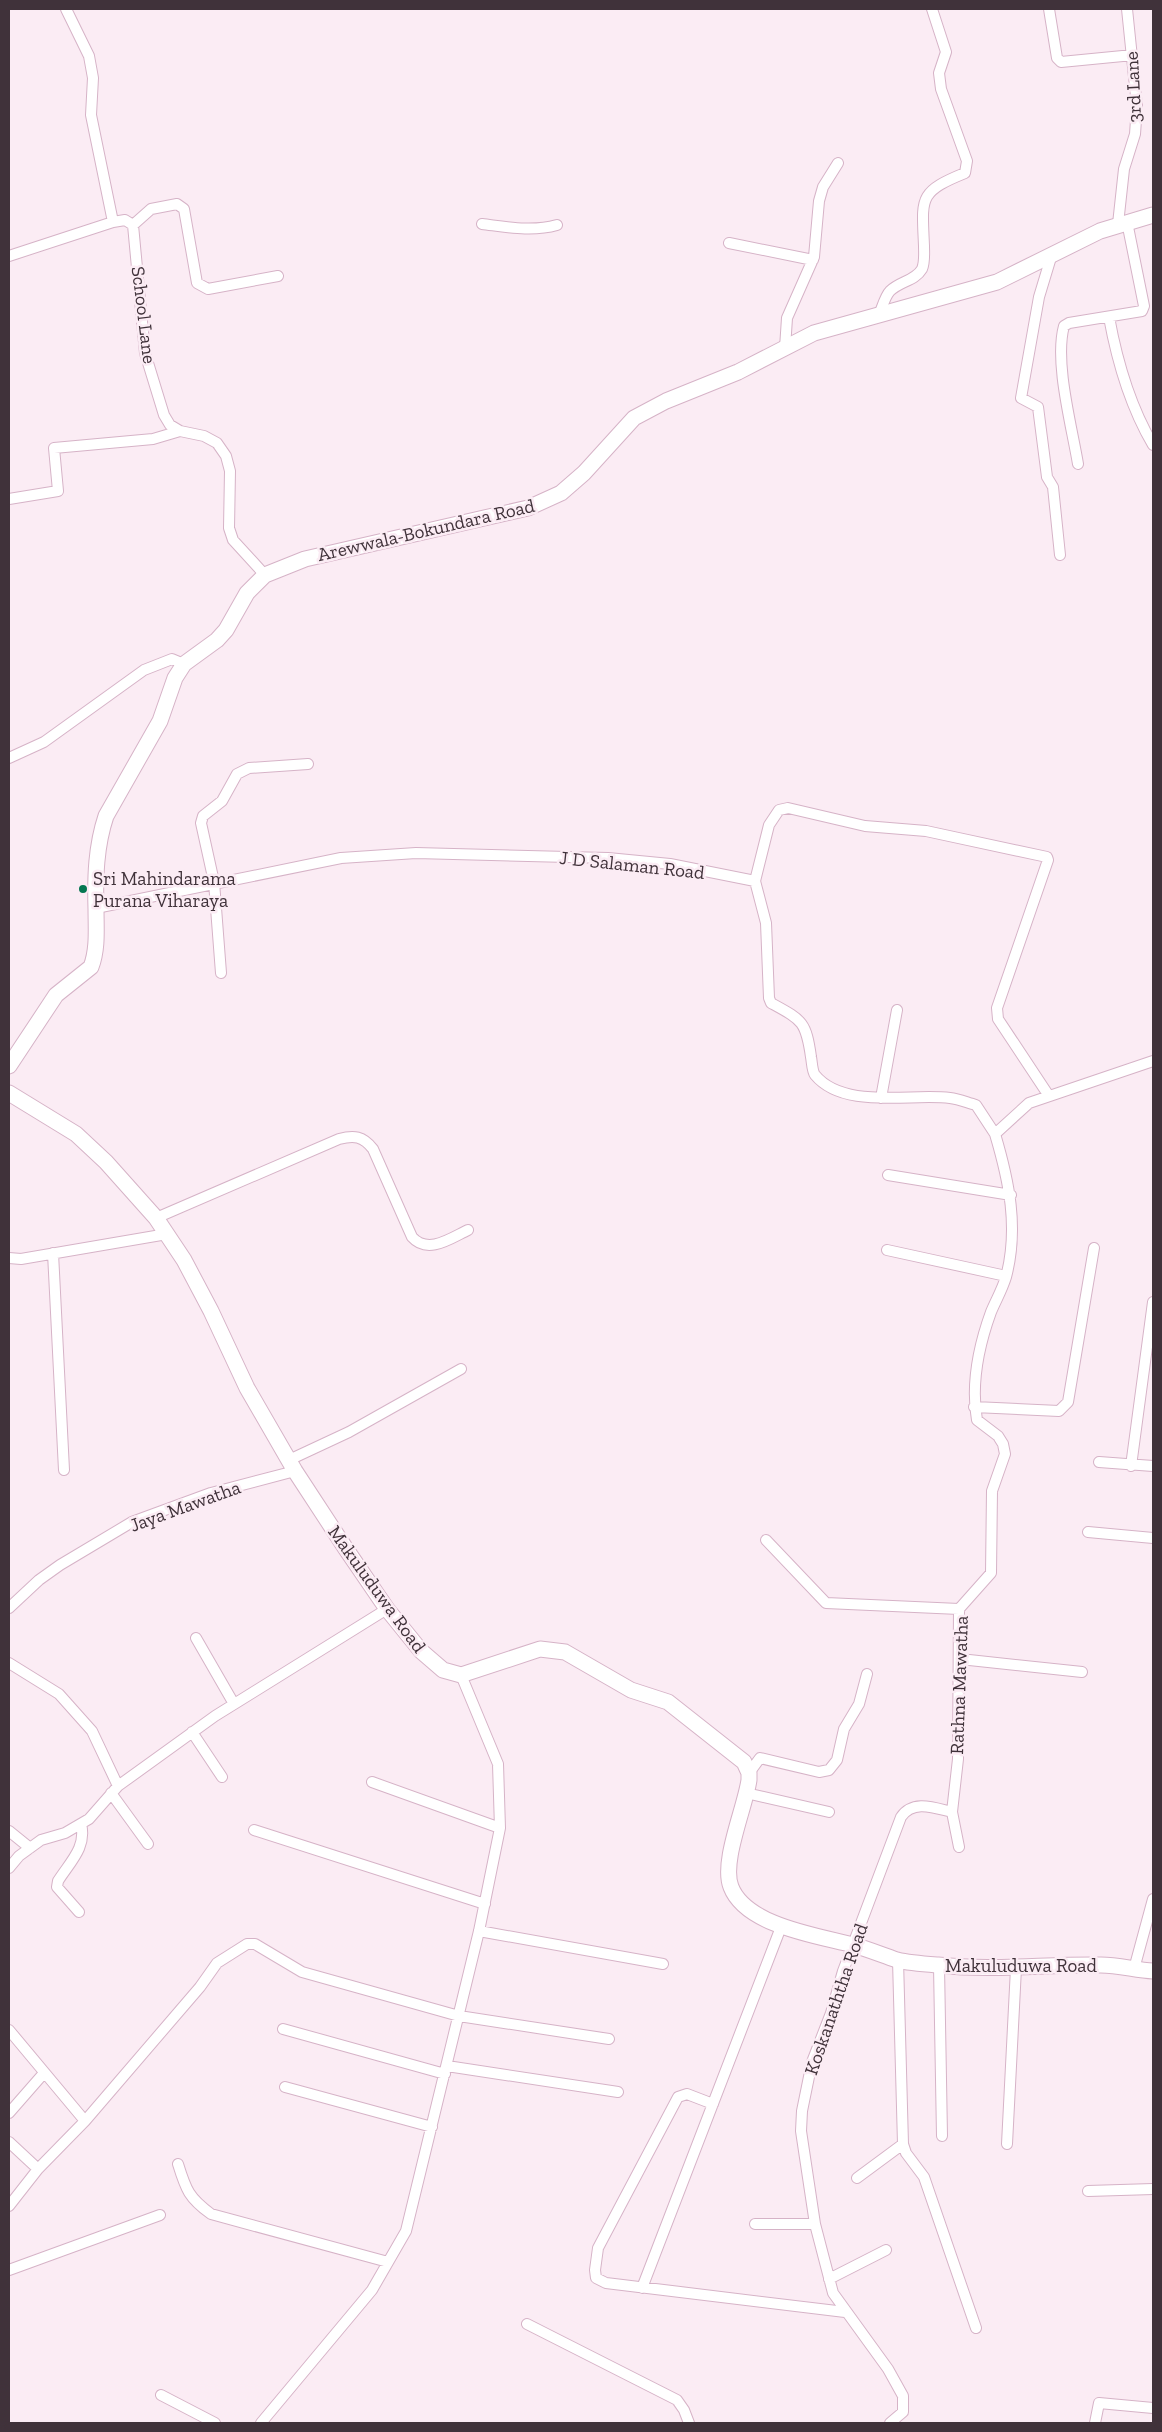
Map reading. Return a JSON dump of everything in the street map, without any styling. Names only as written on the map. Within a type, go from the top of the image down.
[{"type":"street","points":[[66,9],[89,56],[93,78],[91,115],[113,222]]},
{"type":"street","points":[[879,315],[889,292],[915,277],[922,268],[925,256],[922,204],[927,194],[940,183],[965,172],[967,161],[941,89],[939,73],[946,52],[932,9]]},
{"type":"street","points":[[1049,9],[1057,58],[1061,62],[1133,55]]},
{"type":"street","name":"3rd Lane","points":[[1109,317],[1138,312],[1144,306],[1123,223],[1124,168],[1135,134],[1137,106],[1127,9]]},
{"type":"street","points":[[785,348],[787,318],[813,260],[819,201],[823,186],[838,163]]},
{"type":"street","points":[[9,253],[113,222],[125,220],[133,225],[151,209],[177,204],[184,209],[197,283],[201,286],[208,288],[278,276]]},
{"type":"street","name":"Arewwala-Bokundara Road","points":[[9,1066],[56,995],[92,966],[96,944],[97,856],[106,816],[160,721],[175,678],[184,664],[217,640],[226,630],[248,593],[265,574],[305,559],[507,514],[537,505],[561,492],[584,473],[634,418],[666,401],[738,372],[831,327],[996,282],[1052,254],[1123,223],[1153,215]]},
{"type":"street","points":[[482,224],[530,229],[542,229],[557,225]]},
{"type":"street","name":"School Lane","points":[[133,225],[145,353],[164,415],[170,425],[180,431]]},
{"type":"street","points":[[729,243],[813,260]]},
{"type":"street","points":[[1052,254],[1039,297],[1021,398],[1038,407],[1047,477],[1053,488],[1060,555]]},
{"type":"street","points":[[1078,464],[1063,381],[1062,335],[1064,326],[1069,323],[1109,317],[1116,354],[1141,424],[1153,445]]},
{"type":"street","points":[[9,499],[58,491],[54,448],[153,439],[180,431],[204,436],[217,443],[226,456],[230,470],[229,528],[233,540],[265,574]]},
{"type":"street","points":[[9,758],[44,742],[144,670],[172,660],[184,664]]},
{"type":"street","points":[[221,973],[214,882],[202,823],[203,816],[222,801],[237,774],[249,768],[308,764]]},
{"type":"street","points":[[1049,1096],[998,1019],[997,1008],[1048,860],[1046,857],[926,831],[865,826],[788,808],[779,810],[769,825],[755,881],[766,923],[768,990],[771,1003],[800,1021],[807,1033],[814,1073],[827,1086],[846,1093],[881,1098],[950,1098],[976,1105],[995,1134],[1011,1195],[1009,1261],[1006,1276],[981,1342],[974,1407],[1060,1411],[1068,1402],[1094,1248]]},
{"type":"street","name":"J D Salaman Road","points":[[96,908],[214,882],[341,858],[416,853],[608,858],[670,864],[755,881]]},
{"type":"street","points":[[881,1098],[896,1010]]},
{"type":"street","points":[[995,1134],[1029,1103],[1153,1061]]},
{"type":"street","name":"Makuluduwa Road","points":[[9,1093],[76,1134],[106,1162],[156,1218],[211,1311],[247,1388],[292,1465],[387,1609],[431,1662],[442,1670],[461,1675]]},
{"type":"street","points":[[156,1218],[339,1139],[355,1136],[367,1142],[372,1150],[416,1242],[429,1246],[438,1244],[468,1230]]},
{"type":"street","points":[[888,1175],[1011,1195]]},
{"type":"street","points":[[9,1258],[21,1259],[167,1234]]},
{"type":"street","points":[[887,1250],[1006,1276]]},
{"type":"street","points":[[53,1253],[64,1470]]},
{"type":"street","points":[[1131,1466],[1153,1302]]},
{"type":"street","name":"Jaya Mawatha","points":[[9,1608],[39,1580],[60,1565],[132,1522],[292,1465],[461,1368]]},
{"type":"street","name":"Rathna Mawatha","points":[[960,1847],[952,1812],[958,1759],[959,1609],[991,1573],[992,1491],[1005,1454],[1004,1444],[998,1436],[977,1420],[974,1407]]},
{"type":"street","points":[[1098,1462],[1131,1466],[1153,1466]]},
{"type":"street","points":[[1088,1532],[1153,1538]]},
{"type":"street","points":[[766,1540],[826,1603],[959,1609]]},
{"type":"street","points":[[9,1868],[41,1840],[65,1833],[88,1819],[114,1790],[192,1732],[387,1609]]},
{"type":"street","points":[[196,1638],[234,1704]]},
{"type":"street","points":[[261,2423],[372,2290],[406,2231],[479,1931],[500,1828],[498,1764],[461,1675],[540,1649],[565,1652],[631,1690],[658,1698],[674,1706],[744,1762],[749,1773],[760,1758],[818,1772],[828,1770],[837,1760],[844,1729],[859,1704],[867,1674]]},
{"type":"street","points":[[960,1659],[1082,1672]]},
{"type":"street","points":[[9,1663],[59,1694],[92,1731],[114,1790],[148,1844]]},
{"type":"street","points":[[192,1732],[222,1777]]},
{"type":"street","name":"Makuluduwa Road","points":[[749,1773],[728,1879],[734,1893],[745,1905],[782,1927],[801,1934],[853,1945],[898,1960],[939,1966],[1016,1968],[1103,1965],[1153,1971]]},
{"type":"street","points":[[372,1782],[500,1828]]},
{"type":"street","points":[[746,1794],[829,1812]]},
{"type":"street","name":"Koskanaththa Road","points":[[890,2423],[903,2412],[903,2396],[878,2355],[833,2293],[815,2224],[801,2131],[802,2111],[812,2062],[901,1816],[906,1810],[914,1806],[925,1806],[952,1812]]},
{"type":"street","points":[[79,1912],[57,1887],[58,1881],[82,1845],[84,1835],[80,1824]]},
{"type":"street","points":[[254,1830],[485,1904]]},
{"type":"street","points":[[9,1831],[30,1848]]},
{"type":"street","points":[[1134,1969],[1153,1898]]},
{"type":"street","points":[[642,2288],[782,1927]]},
{"type":"street","points":[[479,1931],[663,1964]]},
{"type":"street","points":[[9,2206],[38,2169],[85,2120],[200,1988],[217,1963],[247,1944],[255,1944],[302,1972],[459,2016],[610,2039]]},
{"type":"street","points":[[898,1960],[903,2144],[906,2153],[924,2177],[976,2328]]},
{"type":"street","points":[[939,1966],[942,2136]]},
{"type":"street","points":[[1007,2144],[1016,1968]]},
{"type":"street","points":[[283,2029],[446,2070],[618,2092]]},
{"type":"street","points":[[9,2030],[85,2120]]},
{"type":"street","points":[[9,2112],[44,2073]]},
{"type":"street","points":[[285,2087],[432,2127]]},
{"type":"street","points":[[713,2104],[688,2094],[678,2096],[598,2248],[595,2270],[596,2278],[606,2283],[642,2288],[845,2312]]},
{"type":"street","points":[[9,2142],[38,2169]]},
{"type":"street","points":[[857,2178],[903,2144]]},
{"type":"street","points":[[178,2164],[185,2186],[194,2202],[210,2214],[388,2262]]},
{"type":"street","points":[[1088,2191],[1153,2189]]},
{"type":"street","points":[[9,2270],[160,2215]]},
{"type":"street","points":[[755,2224],[815,2224]]},
{"type":"street","points":[[830,2279],[886,2250]]},
{"type":"street","points":[[527,2324],[677,2400],[684,2410],[689,2423]]},
{"type":"street","points":[[161,2395],[215,2423]]},
{"type":"street","points":[[1095,2423],[1099,2403],[1153,2408]]},
{"type":"place","name":"Sri Mahindarama Purana Viharaya","points":[[83,889]]}]
